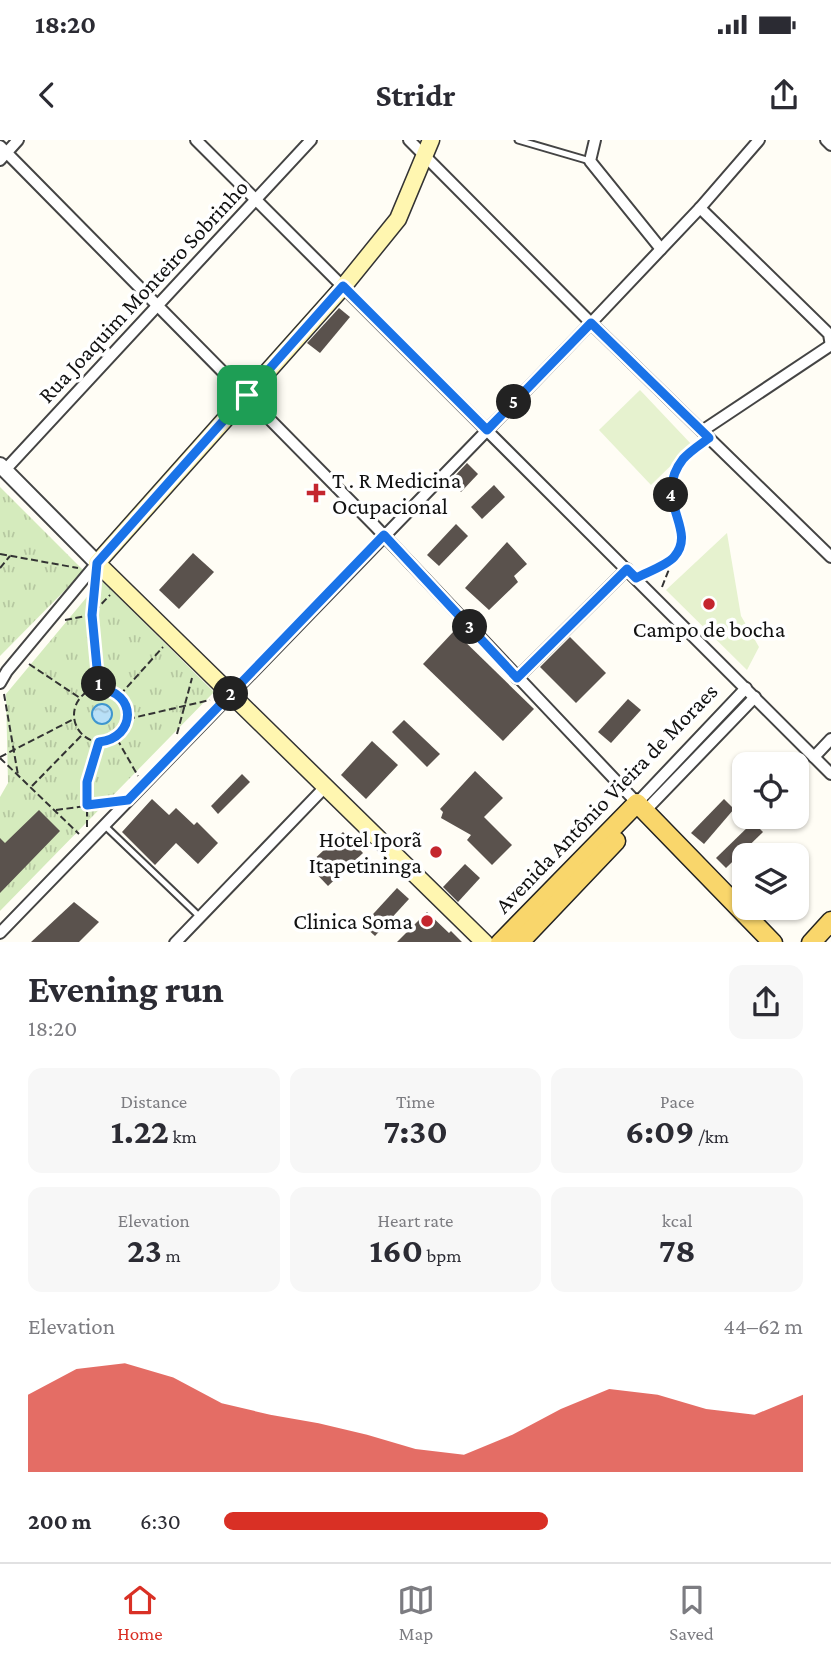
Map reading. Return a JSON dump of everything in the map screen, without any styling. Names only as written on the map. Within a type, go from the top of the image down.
[{"type":"main road","points":[[431,140],[398,219],[343,286],[94,567],[121,585],[484,942]]},
{"type":"main road","points":[[641,807],[772,942]]},
{"type":"main road","name":"Avenida Antônio Vieira de Moraes","points":[[501,942],[551,899],[641,807]]},
{"type":"main road","name":"Avenida Antônio Vieira de Moraes","points":[[520,942],[551,899]]},
{"type":"main road","points":[[812,942],[831,921]]},
{"type":"street","points":[[18,140],[2,153],[158,305],[384,535],[641,807]]},
{"type":"street","points":[[196,140],[831,774]]},
{"type":"street","name":"Rua Joaquim Monteiro Sobrinho","points":[[3,467],[312,140]]},
{"type":"street","points":[[409,140],[591,323],[831,557]]},
{"type":"street","points":[[594,140],[590,161],[661,249]]},
{"type":"street","points":[[0,933],[591,323],[700,208],[759,140]]},
{"type":"street","points":[[826,140],[831,145]]},
{"type":"street","points":[[700,208],[829,334],[831,346],[705,434]]},
{"type":"street","points":[[1,681],[94,567],[3,467]]},
{"type":"street","points":[[517,678],[627,569]]},
{"type":"street","name":"Avenida Antônio Vieira de Moraes","points":[[641,807],[746,688]]},
{"type":"street","name":"Avenida Antônio Vieira de Moraes","points":[[641,807],[755,697]]},
{"type":"street","points":[[814,757],[831,739]]},
{"type":"street","points":[[176,942],[326,786]]},
{"type":"lane","points":[[518,140],[590,161]]},
{"type":"lane","points":[[104,825],[200,917]]},
{"type":"path","points":[[657,600],[683,534],[672,505],[670,490],[684,459],[705,434]]},
{"type":"path","points":[[0,554],[94,567],[92,615],[99,689]]},
{"type":"path","points":[[0,568],[10,556]]},
{"type":"path","points":[[636,578],[674,558]]},
{"type":"path","points":[[46,624],[92,615],[121,585]]},
{"type":"path","points":[[119,695],[172,636]]},
{"type":"path","points":[[18,657],[80,699]]},
{"type":"path","points":[[177,733],[198,660]]},
{"type":"path","points":[[1,681],[18,776]]},
{"type":"path","points":[[99,689],[119,695],[126,706],[128,719],[122,733],[116,738],[99,742],[83,735],[75,719],[75,708],[80,699],[99,689]]},
{"type":"path","points":[[128,719],[232,694]]},
{"type":"path","points":[[75,719],[0,758],[87,842]]},
{"type":"path","points":[[30,787],[83,735]]},
{"type":"path","points":[[116,738],[143,785]]},
{"type":"path","points":[[87,842],[87,782],[99,742]]},
{"type":"path","points":[[54,810],[128,800]]},
{"type":"green space","points":[[640,390],[692,445],[651,485],[599,430]]},
{"type":"green space","points":[[0,487],[84,571],[0,656]]},
{"type":"green space","name":"Campo de bocha","points":[[727,533],[741,616],[759,647],[747,670],[666,590]]},
{"type":"green space","points":[[101,580],[214,692],[0,911],[0,797],[8,783],[6,694]]},
{"type":"water","points":[[102,704],[109,707],[112,714],[109,721],[102,724],[95,721],[92,714],[95,707]]},
{"type":"building","points":[[339,308],[350,317],[320,353],[307,343]]},
{"type":"building","points":[[467,463],[478,474],[461,492],[450,481]]},
{"type":"building","points":[[494,485],[505,497],[482,519],[471,507]]},
{"type":"building","points":[[456,524],[468,536],[439,566],[427,555]]},
{"type":"building","points":[[507,542],[527,564],[514,576],[518,582],[489,610],[465,588]]},
{"type":"building","points":[[193,553],[214,572],[179,609],[159,590]]},
{"type":"building","points":[[454,631],[534,709],[503,741],[423,664]]},
{"type":"building","points":[[570,637],[606,673],[576,703],[540,667]]},
{"type":"building","points":[[628,699],[641,710],[611,743],[598,732]]},
{"type":"building","points":[[404,720],[440,754],[427,767],[392,732]]},
{"type":"building","points":[[372,741],[398,765],[366,799],[341,775]]},
{"type":"building","points":[[475,771],[503,798],[484,817],[512,845],[492,865],[467,840],[471,835],[441,818],[443,812],[440,809]]},
{"type":"building","points":[[242,774],[250,782],[218,814],[211,806]]},
{"type":"building","points":[[152,799],[169,815],[176,808],[194,825],[197,822],[218,843],[198,864],[176,843],[155,865],[122,832]]},
{"type":"building","points":[[724,799],[732,807],[732,811],[704,844],[691,833]]},
{"type":"building","points":[[39,810],[60,831],[0,893],[0,838],[5,843]]},
{"type":"building","points":[[746,829],[760,829],[763,832],[752,843],[732,843],[732,862],[726,868],[716,858]]},
{"type":"building","points":[[343,832],[363,853],[328,886],[308,865]]},
{"type":"building","points":[[465,864],[480,878],[458,902],[443,887]]},
{"type":"building","points":[[397,888],[409,899],[375,936],[363,925]]},
{"type":"building","points":[[74,902],[99,922],[79,942],[31,942]]},
{"type":"building","name":"Clinica Soma","points":[[427,912],[449,933],[451,931],[462,942],[397,942]]},
{"type":"place","name":"T . R Medicina Ocupacional","points":[[316,493]]},
{"type":"place","name":"Campo de bocha","points":[[709,604]]},
{"type":"place","name":"Hotel Iporã Itapetininga","points":[[436,852]]},
{"type":"place","name":"Clinica Soma","points":[[427,921]]},
{"type":"route","points":[[343,286],[487,430],[591,323],[709,438],[684,459],[670,490],[672,505],[683,534],[674,558],[636,578],[627,569],[517,678],[384,535],[128,800],[87,805],[87,782],[99,742],[116,738],[122,733],[128,719],[126,706],[119,695],[99,689],[92,615],[97,563],[247,395],[343,286]]}]
